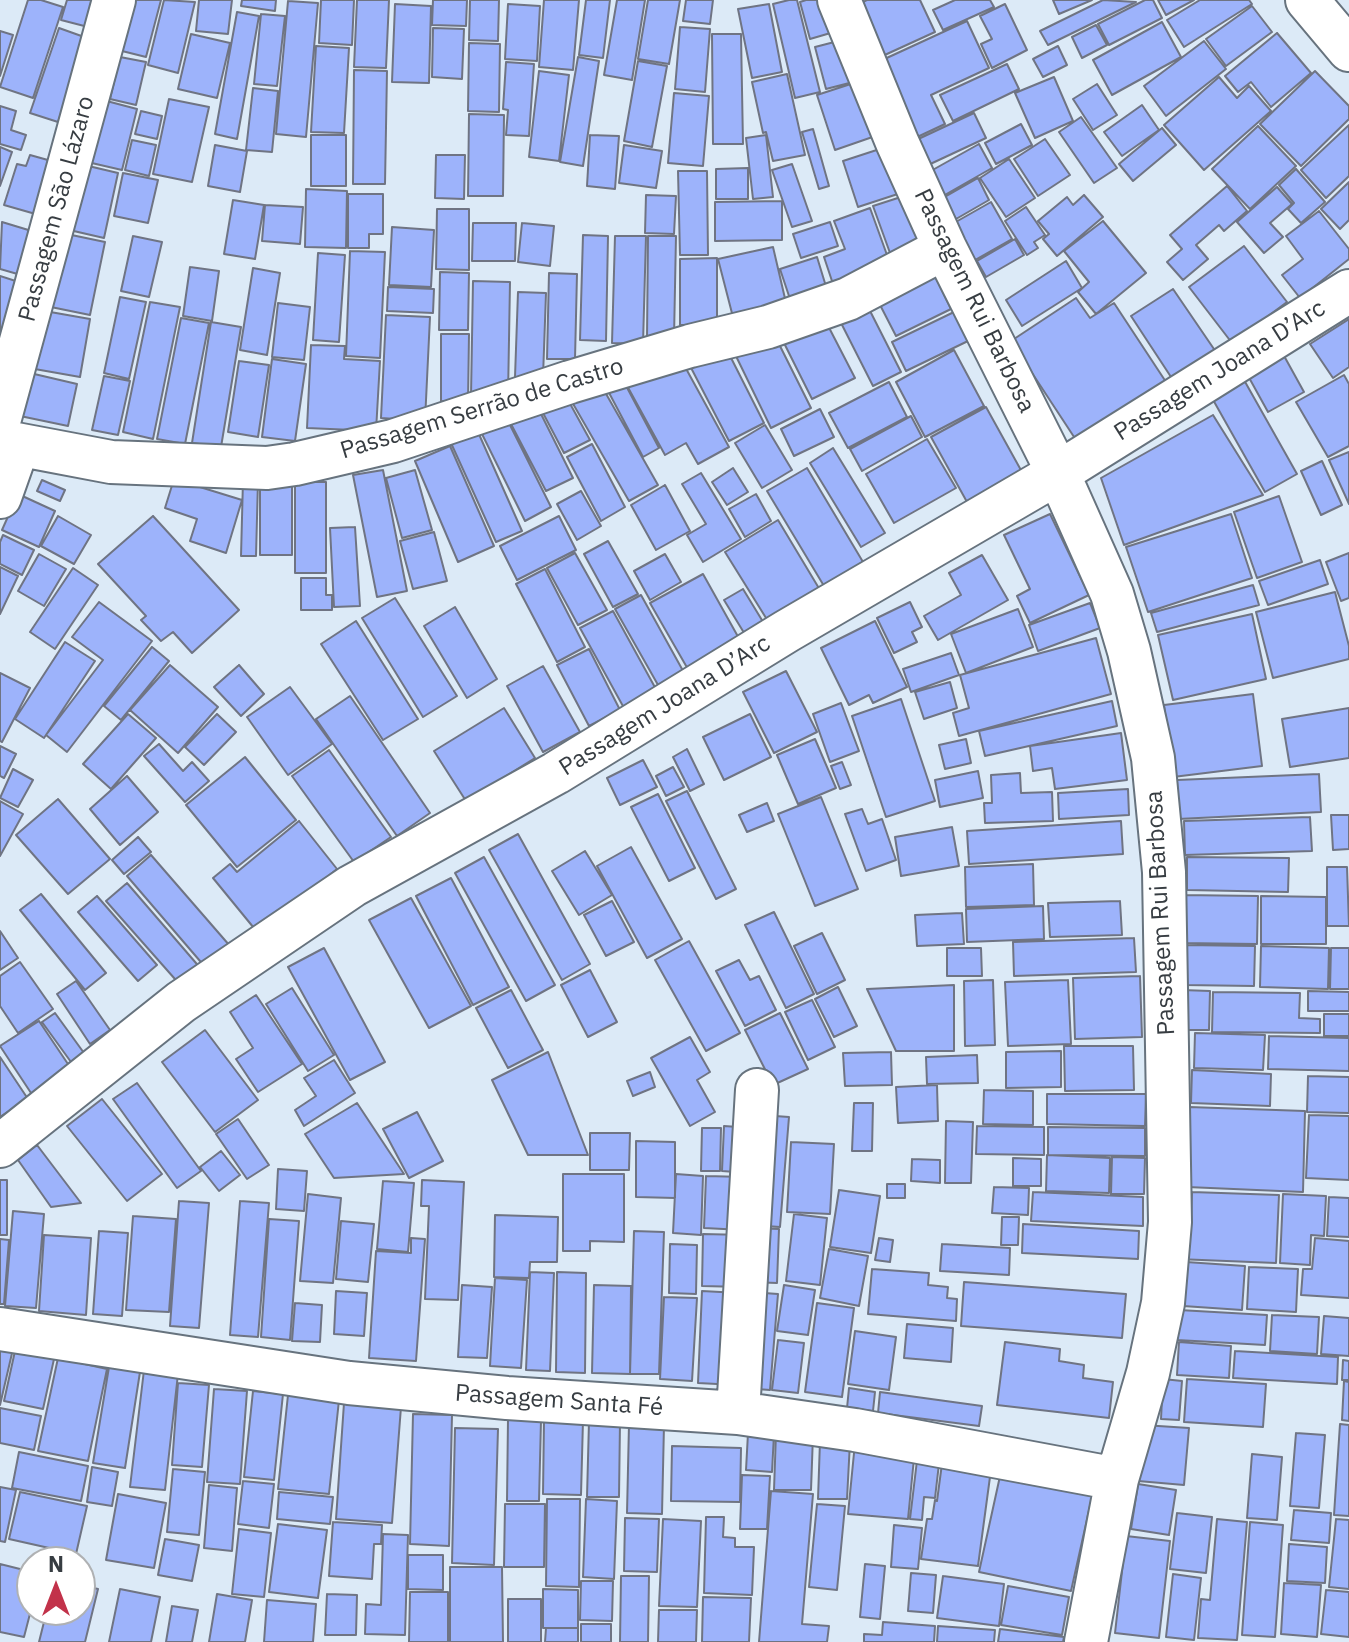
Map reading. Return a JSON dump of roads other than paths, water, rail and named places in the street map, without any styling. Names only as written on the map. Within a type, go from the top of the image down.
[{"type":"street","name":"Passagem São Lázaro","points":[[0,497],[6,435],[114,0]]},
{"type":"street","name":"Passagem Rui Barbosa","points":[[839,0],[897,142],[945,248],[1058,473],[1112,594],[1129,651],[1153,758],[1164,872],[1170,1222],[1163,1303],[1148,1373],[1117,1479],[1086,1642]]},
{"type":"street","points":[[1307,0],[1349,50]]},
{"type":"street","name":"Passagem Serrão de Castro","points":[[6,435],[111,462],[267,468],[295,464],[393,441],[570,382],[690,346],[768,327],[848,299],[945,248]]},
{"type":"street","name":"Passagem Joana D’Arc","points":[[0,1146],[181,1002],[352,886],[556,773],[787,631],[1058,473],[1349,291]]},
{"type":"street","points":[[738,1413],[757,1090]]},
{"type":"street","name":"Passagem Santa Fé","points":[[0,1329],[349,1383],[507,1398],[738,1413],[855,1430],[1117,1479]]}]
